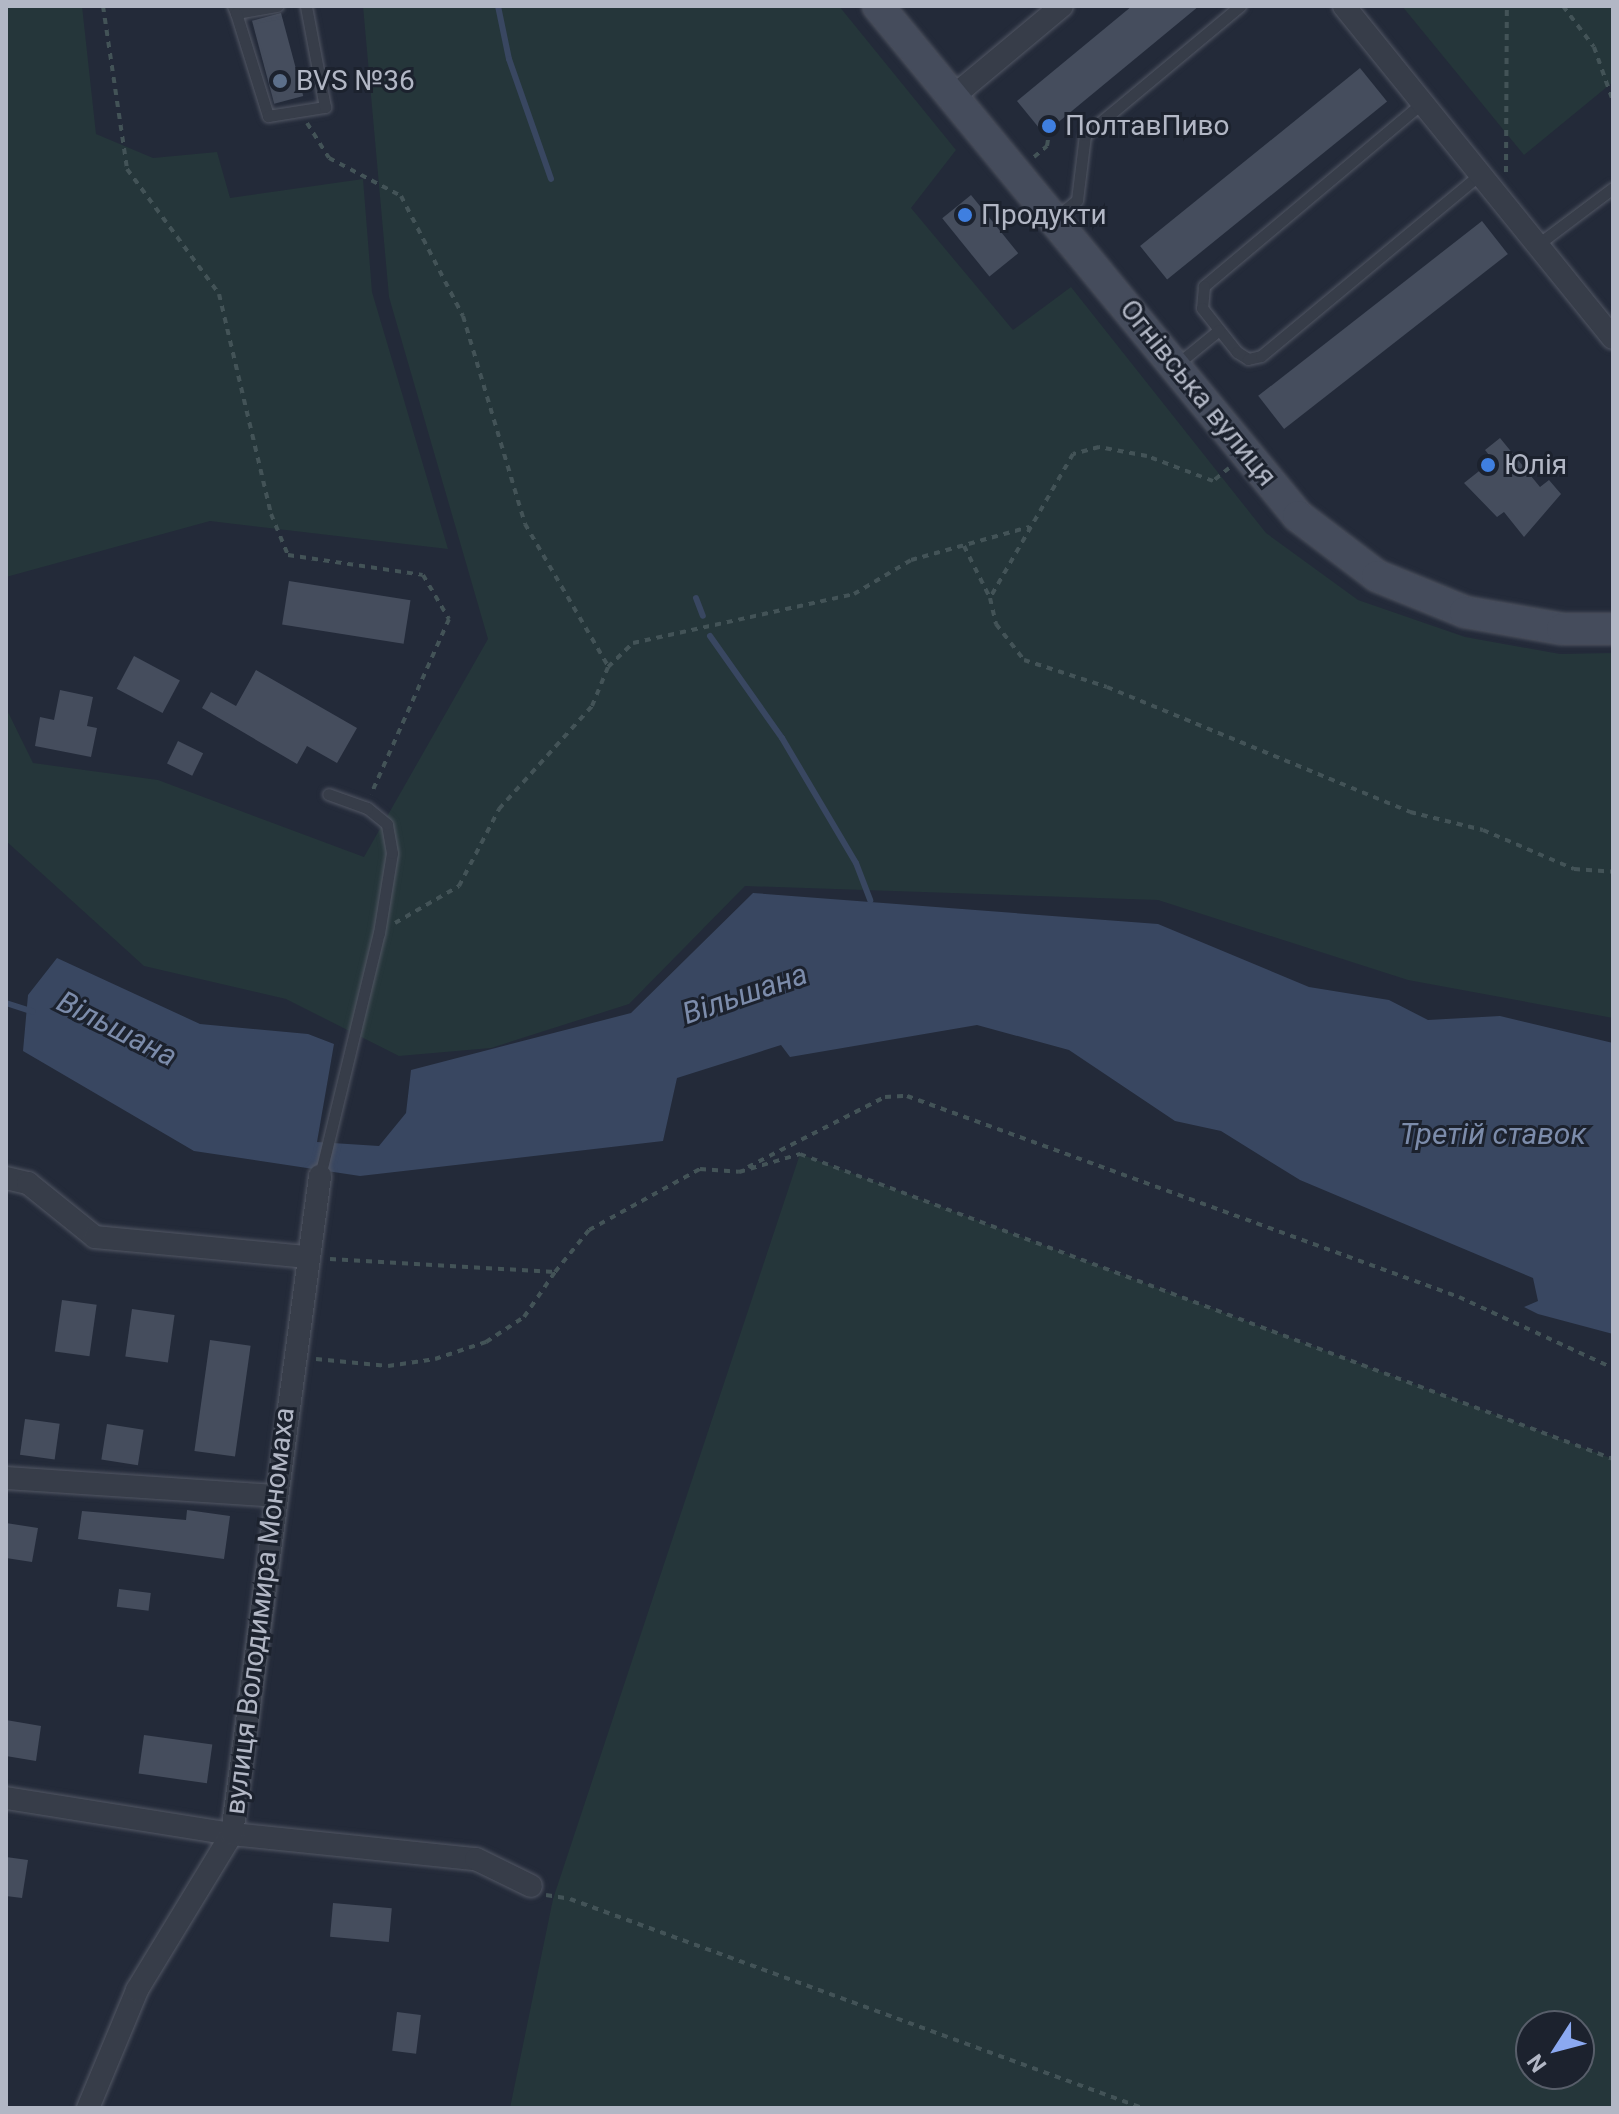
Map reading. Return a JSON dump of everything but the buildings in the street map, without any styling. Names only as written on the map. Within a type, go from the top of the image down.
[{"type":"street","name":"Огнівська вулиця","points":[[878,6],[955,95],[1298,516],[1377,576],[1465,612],[1562,629],[1613,629]]},
{"type":"street","points":[[955,95],[1062,6]]},
{"type":"street","points":[[1344,6],[1613,338]]},
{"type":"street","name":"вулиця Володимира Мономаха","points":[[88,2108],[137,1990],[232,1834],[305,1257],[320,1176]]},
{"type":"street","points":[[6,1178],[28,1183],[95,1237],[305,1257]]},
{"type":"street","points":[[6,1478],[275,1496]]},
{"type":"street","points":[[6,1798],[232,1834],[476,1859],[531,1886]]},
{"type":"lane","points":[[277,6],[235,10],[268,116],[325,107],[306,6]]},
{"type":"lane","points":[[1055,218],[1077,200],[1085,135],[1240,6]]},
{"type":"lane","points":[[1422,103],[1204,286],[1202,308],[1219,330],[1237,352],[1248,359],[1261,356],[1480,174]]},
{"type":"lane","points":[[1537,245],[1613,188]]},
{"type":"lane","points":[[1176,366],[1219,330]]},
{"type":"lane","points":[[320,1176],[379,933],[392,853],[387,824],[367,808],[328,794]]},
{"type":"path","points":[[103,6],[127,169],[219,294],[271,514],[288,555],[423,575],[449,619],[379,770],[367,808]]},
{"type":"path","points":[[1506,206],[1507,6]]},
{"type":"path","points":[[1563,6],[1594,47],[1613,101]]},
{"type":"path","points":[[299,111],[329,158],[401,196],[463,316],[525,524],[608,667]]},
{"type":"path","points":[[1034,157],[1047,146],[1050,128]]},
{"type":"path","points":[[990,598],[1073,454],[1099,447],[1147,456],[1213,481],[1247,454]]},
{"type":"path","points":[[379,933],[459,886],[499,809],[592,706],[608,667],[633,643],[854,594],[911,560],[1032,527]]},
{"type":"path","points":[[964,546],[990,598],[996,624],[1024,660],[1107,687],[1410,812],[1483,830],[1574,869],[1613,872]]},
{"type":"path","points":[[739,1172],[885,1097],[907,1096],[1459,1297],[1613,1368]]},
{"type":"path","points":[[292,1356],[388,1366],[435,1359],[486,1342],[524,1317],[589,1230],[700,1169],[739,1172],[800,1154],[1613,1459]]},
{"type":"path","points":[[305,1257],[555,1272]]},
{"type":"path","points":[[553,1899],[570,1899],[1142,2108]]},
{"type":"shaded area","points":[[6,6],[82,6],[96,134],[153,158],[217,152],[230,198],[363,179],[372,292],[448,549],[210,521],[6,577]]},
{"type":"shaded area","points":[[363,6],[839,6],[956,150],[911,208],[1013,330],[1071,287],[1266,533],[1358,600],[1465,637],[1560,654],[1613,653],[1613,1018],[1408,980],[1158,900],[745,886],[629,1004],[491,1048],[399,1056],[286,999],[144,966],[6,841],[6,708],[33,763],[158,780],[364,857],[488,639],[389,297]]},
{"type":"shaded area","points":[[1402,6],[1613,6],[1613,82],[1524,155]]},
{"type":"shaded area","points":[[800,1154],[1613,1459],[1613,2108],[510,2108],[553,1899]]},
{"type":"water","name":"Третій ставок","points":[[753,893],[1158,924],[1309,987],[1389,1000],[1428,1020],[1500,1016],[1613,1043],[1613,1334],[1538,1314],[1524,1307],[1538,1301],[1533,1278],[1300,1180],[1221,1131],[1175,1121],[1069,1050],[977,1025],[790,1057],[781,1045],[677,1078],[663,1141],[360,1176],[194,1151],[23,1051],[28,995],[57,958],[200,1024],[308,1034],[334,1044],[317,1142],[379,1146],[406,1113],[411,1070],[631,1013]]},
{"type":"waterway","points":[[498,6],[509,59],[551,179]]},
{"type":"waterway","points":[[696,598],[703,616]]},
{"type":"waterway","points":[[710,636],[782,738],[856,863],[870,900]]},
{"type":"waterway","name":"Вільшана","points":[[6,1003],[33,1012]]},
{"type":"place","name":"BVS №36","points":[[280,81]]},
{"type":"place","name":"ПолтавПиво","points":[[1049,126]]},
{"type":"place","name":"Продукти","points":[[965,215]]},
{"type":"place","name":"Юлія","points":[[1488,465]]}]
